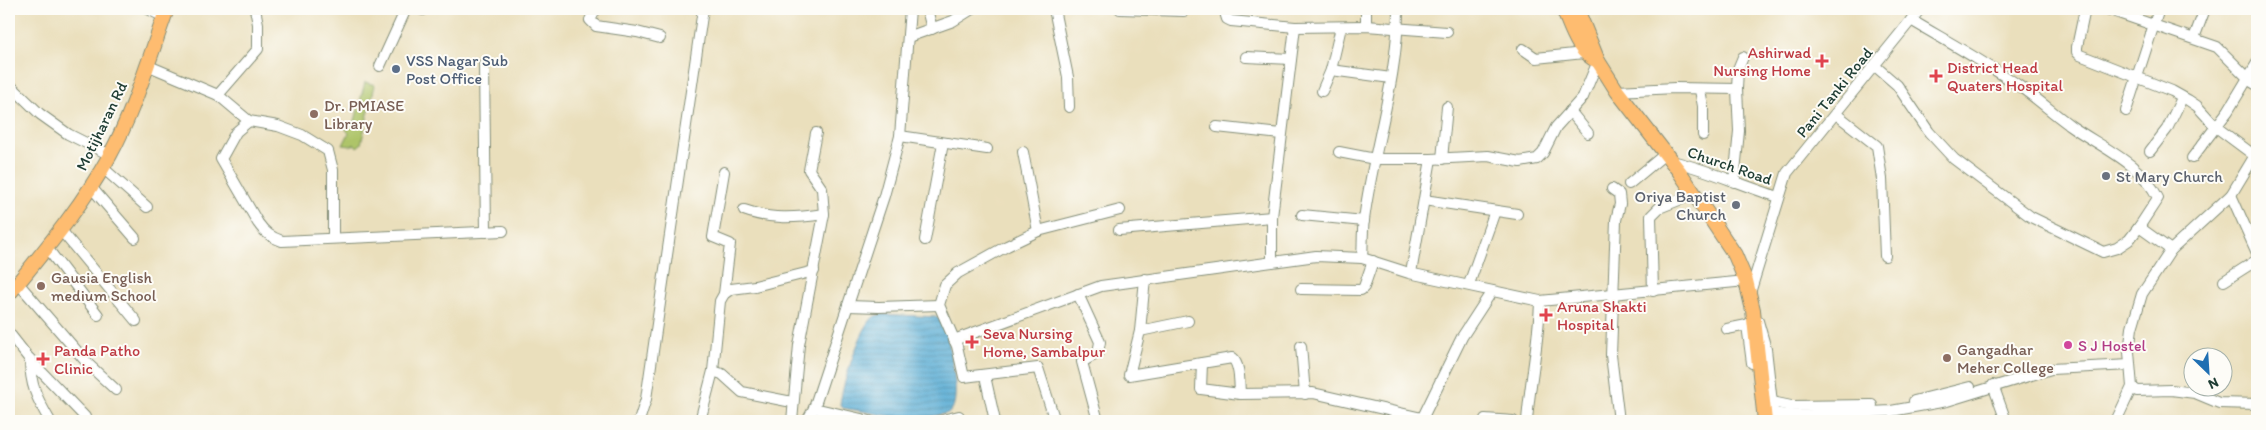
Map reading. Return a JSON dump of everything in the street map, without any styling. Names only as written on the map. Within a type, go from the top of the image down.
[{"type":"main road","points":[[1563,9],[1584,53],[1598,61]]},
{"type":"main road","points":[[1570,9],[1590,53],[1598,61]]},
{"type":"main road","points":[[1577,9],[1598,61],[1616,91],[1668,158],[1726,240],[1746,281],[1771,419]]},
{"type":"main road","name":"Motijharan Rd","points":[[13,288],[47,248],[91,187],[110,155],[149,66],[165,13]]},
{"type":"street","points":[[148,9],[165,13]]},
{"type":"street","points":[[218,95],[258,49],[259,36],[255,9]]},
{"type":"street","points":[[380,66],[406,9]]},
{"type":"street","points":[[596,9],[590,20],[596,26],[638,32],[660,38]]},
{"type":"street","points":[[640,421],[646,399],[703,9]]},
{"type":"street","points":[[807,421],[814,408],[884,196],[900,136],[910,9]]},
{"type":"street","points":[[927,9],[932,30]]},
{"type":"street","points":[[908,37],[932,30],[972,9]]},
{"type":"street","points":[[1054,9],[1068,77],[1069,108]]},
{"type":"street","points":[[1120,9],[1184,11]]},
{"type":"street","points":[[1224,9],[1226,19],[1231,21],[1295,27],[1366,26],[1447,32]]},
{"type":"street","points":[[1366,9],[1366,26]]},
{"type":"street","points":[[1301,289],[1361,290],[1364,287],[1368,260],[1364,221],[1391,78],[1398,28],[1398,9]]},
{"type":"street","name":"Pani Tanki Road","points":[[1749,295],[1787,173],[1920,9]]},
{"type":"street","points":[[2085,9],[2077,52],[2080,55],[2172,91],[2197,106],[2216,128],[2256,154],[2242,180],[2231,195],[2171,250],[2142,294],[2132,328],[2130,365],[2132,387],[2116,421]]},
{"type":"street","points":[[2107,9],[2217,47],[2257,85]]},
{"type":"street","points":[[2126,111],[2159,9]]},
{"type":"street","points":[[2194,38],[2205,9]]},
{"type":"street","points":[[1875,66],[1897,85],[1929,132],[1954,159],[2031,217],[2103,252],[2117,248],[2129,240],[2158,198],[2152,187],[2139,173],[2117,155],[2072,126],[2022,88],[1911,20]]},
{"type":"street","points":[[1322,91],[1330,70],[1341,26]]},
{"type":"street","points":[[1272,261],[1272,217],[1295,27]]},
{"type":"street","points":[[1523,49],[1536,58],[1584,53]]},
{"type":"street","points":[[1246,57],[1291,59]]},
{"type":"street","points":[[1734,182],[1738,131],[1738,69],[1743,57]]},
{"type":"street","points":[[1339,152],[1375,159],[1442,159],[1488,156],[1520,162],[1537,159],[1543,153],[1556,127],[1583,97],[1598,61]]},
{"type":"street","points":[[2192,158],[2206,137],[2216,128],[2257,63]]},
{"type":"street","points":[[484,64],[486,232]]},
{"type":"street","points":[[149,66],[218,95],[249,120],[278,126],[302,135],[328,150],[333,170],[333,238]]},
{"type":"street","points":[[1330,70],[1391,78]]},
{"type":"street","points":[[9,84],[40,114],[68,134],[110,155]]},
{"type":"street","points":[[1616,91],[1675,88],[1700,90],[1737,89]]},
{"type":"street","points":[[1700,90],[1703,106],[1703,135]]},
{"type":"street","points":[[2150,151],[2167,130],[2182,98]]},
{"type":"street","points":[[1442,159],[1447,108]]},
{"type":"street","points":[[1570,111],[1588,133]]},
{"type":"street","points":[[1836,114],[1877,146],[1882,179],[1885,256]]},
{"type":"street","points":[[249,120],[236,132],[221,159],[245,202],[265,232],[273,238],[282,241],[503,232]]},
{"type":"street","points":[[1217,127],[1281,134]]},
{"type":"street","points":[[792,421],[792,402],[799,346],[824,214],[822,189],[809,170],[816,133]]},
{"type":"street","points":[[900,136],[986,149]]},
{"type":"street","points":[[925,240],[943,143]]},
{"type":"street","points":[[1023,152],[1038,231]]},
{"type":"street","points":[[1630,184],[1668,158]]},
{"type":"street","name":"Church Road","points":[[1668,158],[1779,197]]},
{"type":"street","points":[[1411,273],[1430,159]]},
{"type":"street","points":[[102,167],[147,207]]},
{"type":"street","points":[[724,172],[713,237],[730,244],[724,294]]},
{"type":"street","points":[[91,187],[134,238]]},
{"type":"street","points":[[1612,189],[1619,194],[1620,204],[1616,220],[1611,356],[1619,421]]},
{"type":"street","points":[[1653,291],[1652,216],[1659,208],[1694,194]]},
{"type":"street","points":[[2231,195],[2257,253]]},
{"type":"street","points":[[1424,200],[1517,214]]},
{"type":"street","points":[[744,210],[759,215],[790,219],[824,214]]},
{"type":"street","points":[[1055,421],[1038,368],[985,376],[964,376],[954,340],[939,305],[945,285],[958,273],[1038,231],[1120,210]]},
{"type":"street","points":[[1469,284],[1495,211]]},
{"type":"street","points":[[1302,215],[1364,221]]},
{"type":"street","points":[[1118,230],[1272,217]]},
{"type":"street","points":[[2139,227],[2171,250]]},
{"type":"street","points":[[60,229],[136,321]]},
{"type":"street","points":[[47,248],[98,315]]},
{"type":"street","points":[[954,340],[1101,286],[1316,256],[1368,260],[1411,273],[1469,284],[1540,301],[1746,281]]},
{"type":"street","points":[[2224,281],[2257,260]]},
{"type":"street","points":[[700,421],[714,371],[720,301],[724,294],[730,289],[755,286],[814,271]]},
{"type":"street","points":[[1144,279],[1140,331],[1129,375],[1232,358],[1236,361],[1240,394]]},
{"type":"street","points":[[13,288],[89,366],[116,390]]},
{"type":"street","points":[[1202,363],[1201,389],[1240,394],[1313,393],[1422,420],[1462,337],[1492,291]]},
{"type":"street","points":[[1078,294],[1100,342],[1098,353],[1082,362],[1098,421]]},
{"type":"street","points":[[1527,421],[1530,385],[1540,324],[1540,301]]},
{"type":"street","points":[[848,306],[939,305]]},
{"type":"street","points":[[1140,331],[1188,320]]},
{"type":"street","points":[[1752,320],[1761,327],[1766,349],[1772,402],[1771,419],[1794,416],[1864,416],[1919,406],[1973,393],[1993,385],[2051,369],[2130,365]]},
{"type":"street","points":[[1727,330],[1752,320]]},
{"type":"street","points":[[1752,320],[1761,421]]},
{"type":"street","points":[[9,333],[30,359],[85,418]]},
{"type":"street","points":[[1301,346],[1305,394]]},
{"type":"street","points":[[30,359],[30,379],[35,394],[50,421]]},
{"type":"street","points":[[714,371],[722,374],[742,392],[761,398],[792,402]]},
{"type":"street","points":[[985,376],[995,421]]},
{"type":"street","points":[[1772,402],[1791,406],[1885,405],[1977,386],[1993,385]]},
{"type":"street","points":[[1993,385],[2006,421]]},
{"type":"street","points":[[2132,387],[2137,391],[2171,390],[2195,393],[2219,403],[2257,404]]},
{"type":"street","points":[[814,408],[870,421]]},
{"type":"street","points":[[938,421],[959,416]]},
{"type":"street","points":[[1485,418],[1512,421]]},
{"type":"green space","points":[[365,82],[375,85],[361,144],[357,147],[355,144],[351,146],[343,145],[349,133],[346,130],[347,125],[355,121]]},
{"type":"water","points":[[882,314],[936,317],[944,322],[955,384],[953,407],[949,413],[913,420],[843,408],[840,405],[844,385],[858,343],[870,321],[875,316]]},
{"type":"place","name":"Ashirwad Nursing Home","points":[[1822,61]]},
{"type":"place","name":"VSS Nagar Sub Post Office","points":[[396,69]]},
{"type":"place","name":"District Head Quaters Hospital","points":[[1936,76]]},
{"type":"place","name":"Dr. PMIASE Library","points":[[314,114]]},
{"type":"place","name":"St Mary Church","points":[[2106,176]]},
{"type":"place","name":"Oriya Baptist Church","points":[[1736,205]]},
{"type":"place","name":"Gausia English medium School","points":[[41,286]]},
{"type":"place","name":"Aruna Shakti Hospital","points":[[1546,315]]},
{"type":"place","name":"Seva Nursing Home, Sambalpur","points":[[972,342]]},
{"type":"place","name":"S J Hostel","points":[[2068,345]]},
{"type":"place","name":"Gangadhar Meher College","points":[[1947,358]]},
{"type":"place","name":"Panda Patho Clinic","points":[[43,359]]}]
